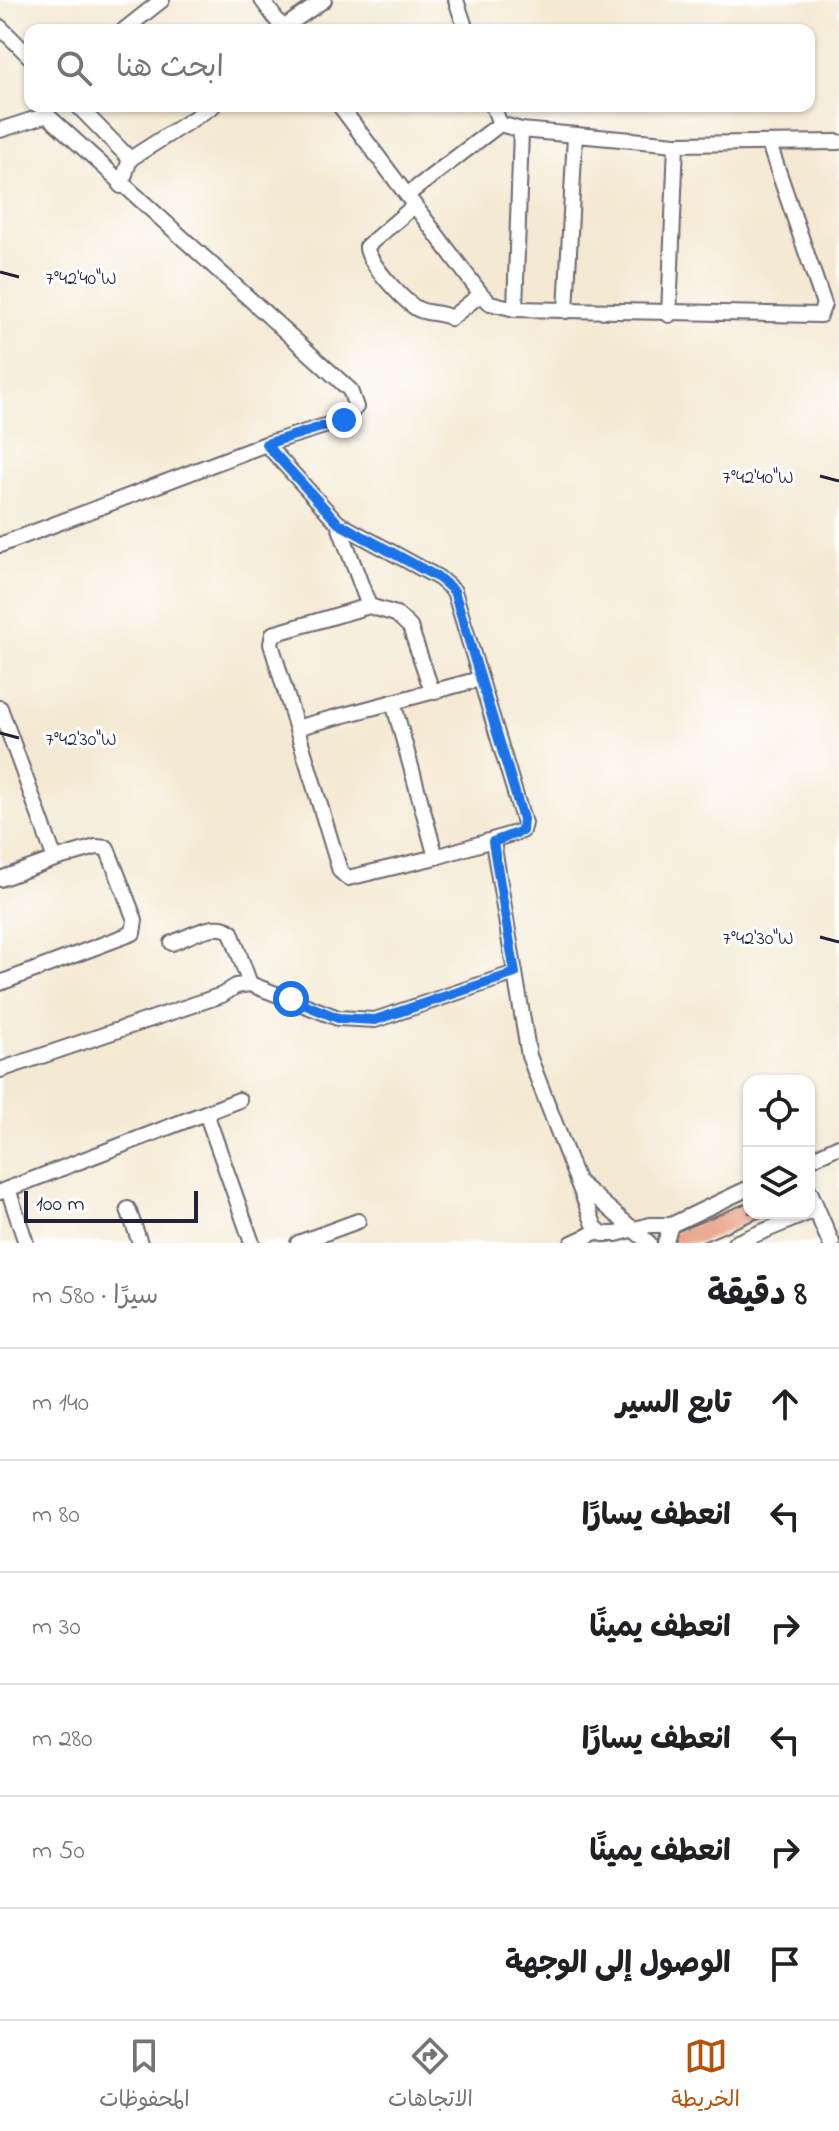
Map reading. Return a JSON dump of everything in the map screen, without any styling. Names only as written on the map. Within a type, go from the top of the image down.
[{"type":"street","points":[[132,24],[162,0]]},
{"type":"street","points":[[262,0],[279,24]]},
{"type":"street","points":[[290,24],[324,0]]},
{"type":"street","points":[[456,0],[461,24]]},
{"type":"street","points":[[0,27],[24,51]]},
{"type":"street","points":[[0,130],[44,112]]},
{"type":"street","points":[[0,545],[266,444],[344,420],[355,410],[353,395],[121,186],[47,112]]},
{"type":"street","points":[[84,112],[130,159]]},
{"type":"street","points":[[121,186],[130,159],[204,112]]},
{"type":"street","points":[[346,112],[481,294],[490,303],[515,309],[669,315],[818,316],[824,304],[769,144]]},
{"type":"street","points":[[495,112],[500,124]]},
{"type":"street","points":[[500,124],[521,130],[676,144],[839,142]]},
{"type":"street","points":[[481,294],[451,318],[414,308],[368,259],[367,246],[411,201],[500,124]]},
{"type":"street","points":[[515,309],[521,130]]},
{"type":"street","points":[[566,311],[575,135]]},
{"type":"street","points":[[669,315],[676,144]]},
{"type":"street","points":[[266,444],[338,523],[448,584],[458,601],[524,823],[522,831],[493,842],[353,879],[344,876],[271,644],[273,634],[369,606],[396,614],[407,622],[432,691]]},
{"type":"street","points":[[338,523],[369,606]]},
{"type":"street","points":[[299,727],[480,679]]},
{"type":"street","points":[[393,702],[436,857]]},
{"type":"street","points":[[0,708],[55,859]]},
{"type":"street","points":[[493,842],[529,1056],[574,1178],[598,1231]]},
{"type":"street","points":[[0,879],[96,847],[107,848],[135,920],[133,933],[0,983]]},
{"type":"street","points":[[172,943],[213,928],[225,928],[231,932],[250,984]]},
{"type":"street","points":[[0,1070],[222,995],[236,986],[250,984],[338,1018],[360,1021],[375,1020],[515,973]]},
{"type":"street","points":[[26,1243],[4,1190],[239,1100]]},
{"type":"street","points":[[206,1113],[252,1243]]},
{"type":"street","points":[[815,1157],[839,1146]]},
{"type":"street","points":[[574,1178],[649,1243]]},
{"type":"street","points":[[572,1243],[598,1231],[616,1234],[671,1225],[743,1191]]},
{"type":"street","points":[[128,1209],[140,1243]]},
{"type":"street","points":[[815,1218],[831,1243]]},
{"type":"street","points":[[735,1243],[794,1219]]},
{"type":"street","points":[[298,1243],[358,1221]]},
{"type":"street","points":[[665,1243],[671,1225]]},
{"type":"building","points":[[743,1204],[743,1219],[756,1219],[700,1243],[670,1243],[671,1234]]},
{"type":"route","points":[[291,999],[338,1018],[375,1020],[515,973],[502,880],[493,842],[522,831],[523,819],[454,591],[439,578],[338,523],[266,444],[344,420]]}]
